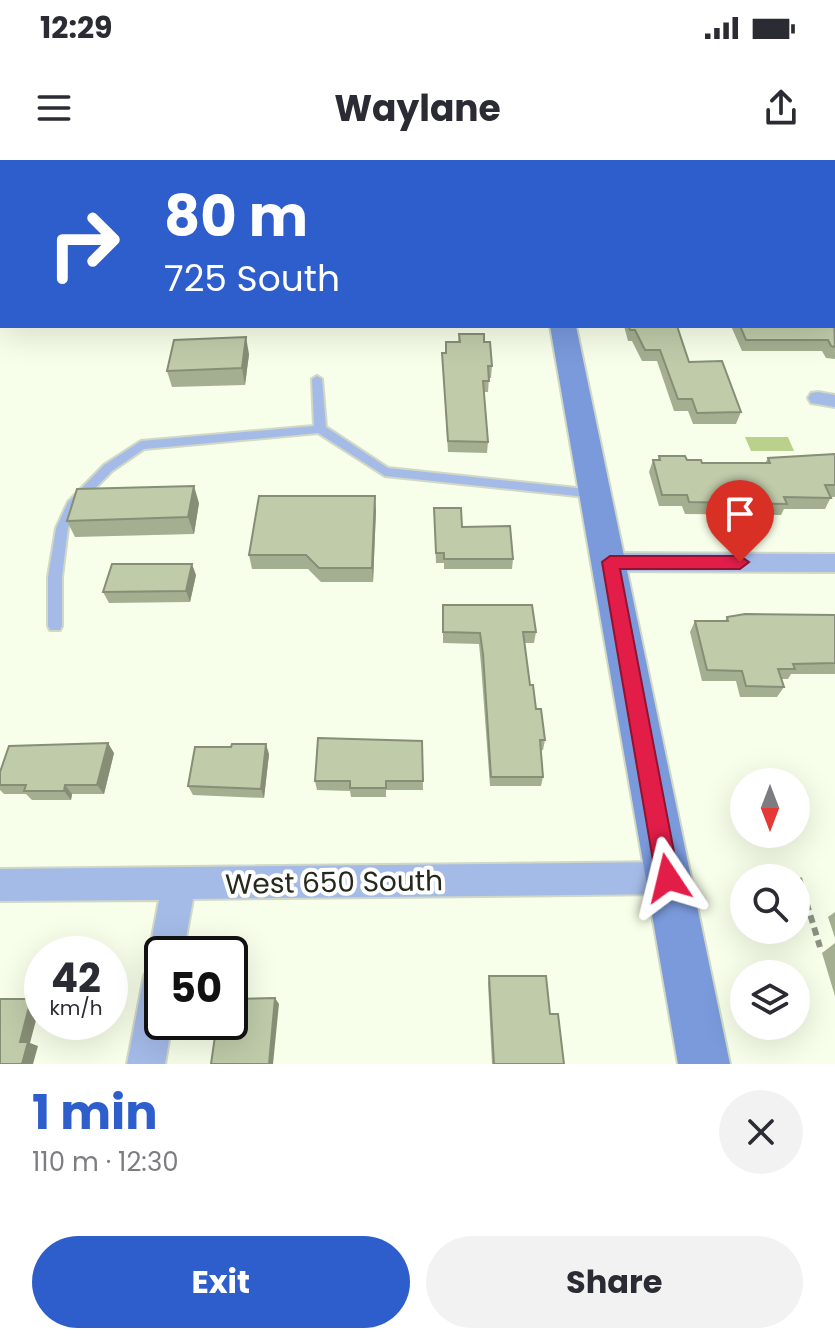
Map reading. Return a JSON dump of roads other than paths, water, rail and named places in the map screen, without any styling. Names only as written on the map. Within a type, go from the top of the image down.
[{"type":"main road","points":[[563,328],[704,1064]]},
{"type":"street","points":[[610,562],[835,563]]},
{"type":"street","name":"West 650 South","points":[[0,885],[668,878]]},
{"type":"street","points":[[169,936],[179,883]]},
{"type":"street","points":[[146,1064],[150,1040]]},
{"type":"lane","points":[[317,379],[320,429]]},
{"type":"lane","points":[[55,626],[55,577],[62,528],[72,505],[108,468],[141,445],[320,429],[385,472],[597,494]]}]
